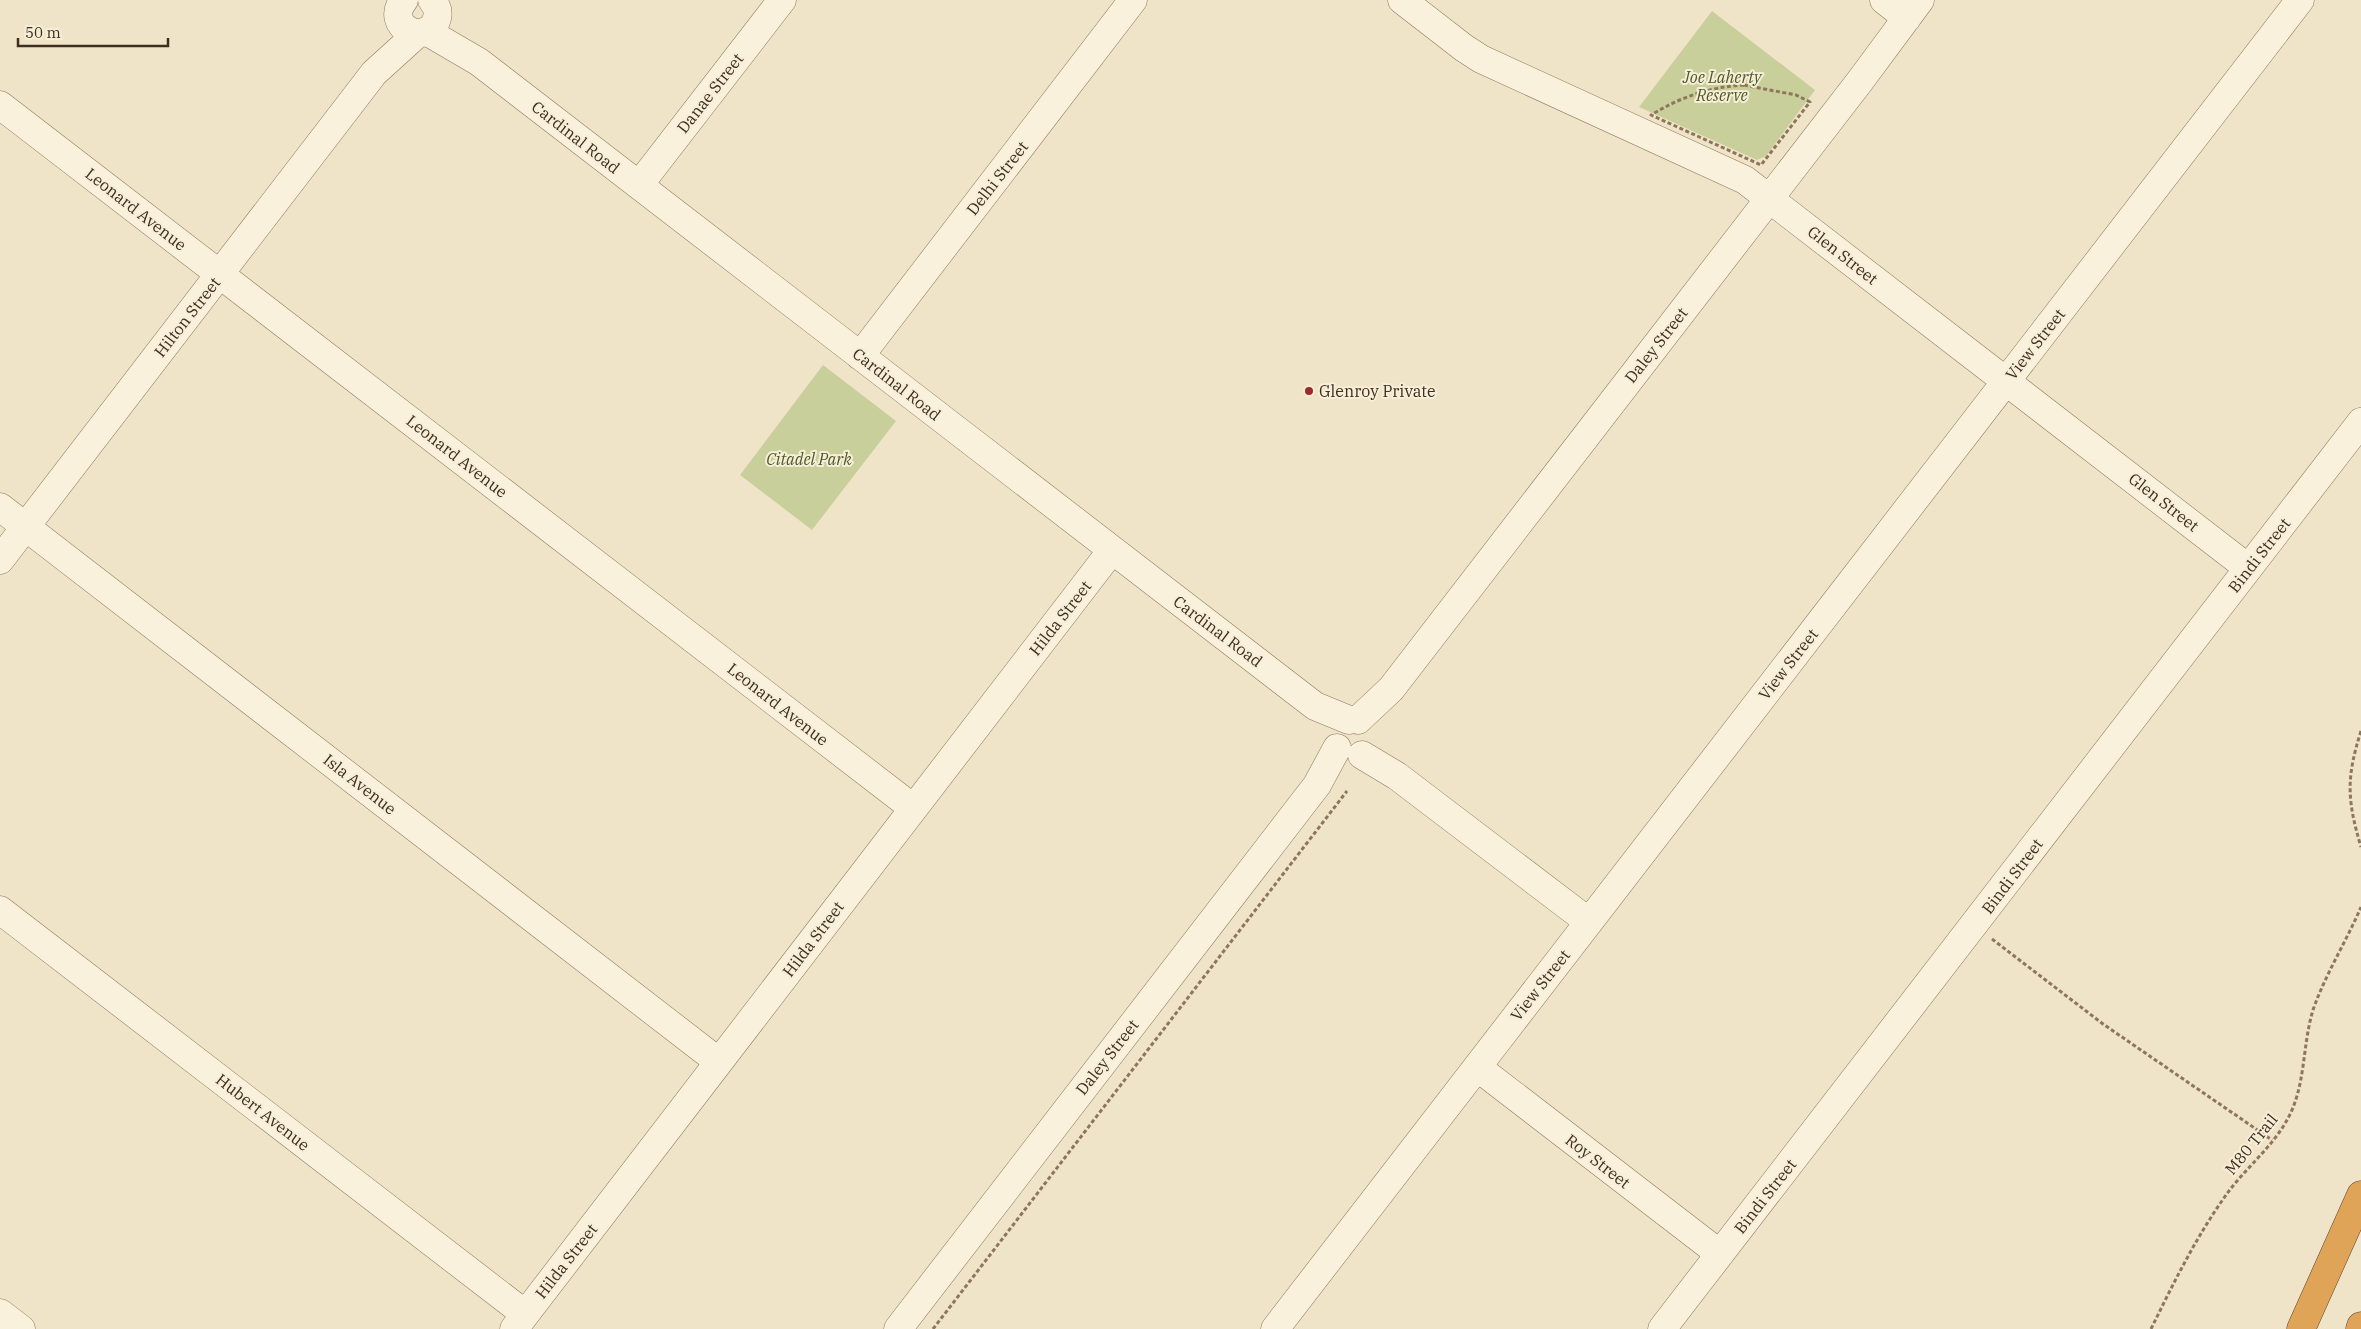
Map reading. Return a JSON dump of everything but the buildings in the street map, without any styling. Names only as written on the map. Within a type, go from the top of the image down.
[{"type":"highway","points":[[2301,1329],[2361,1195]]},
{"type":"street","name":"Danae Street","points":[[639,185],[782,0]]},
{"type":"street","name":"Delhi Street","points":[[860,356],[1134,0]]},
{"type":"street","name":"Glen Street","points":[[1402,0],[1464,48],[1481,58],[1732,174],[1769,198],[2248,568]]},
{"type":"street","points":[[1884,0],[1914,9]]},
{"type":"street","name":"View Street","points":[[1275,1329],[2300,0]]},
{"type":"street","name":"Daley Street","points":[[898,1329],[1914,9]]},
{"type":"street","name":"Cardinal Road","points":[[418,12],[479,62],[1315,706],[1398,776],[1589,922]]},
{"type":"street","name":"Hilton Street","points":[[0,560],[374,73],[418,12]]},
{"type":"street","name":"Leonard Avenue","points":[[0,105],[913,808]]},
{"type":"street","name":"Bindi Street","points":[[1662,1329],[2361,422]]},
{"type":"street","name":"Isla Avenue","points":[[0,508],[719,1062]]},
{"type":"street","name":"Hilda Street","points":[[519,1322],[1112,550]]},
{"type":"street","name":"Hubert Avenue","points":[[0,910],[519,1322]]},
{"type":"street","name":"Roy Street","points":[[1477,1068],[1720,1254]]},
{"type":"street","points":[[0,1313],[21,1329]]},
{"type":"path","points":[[1744,85],[1796,95],[1810,102],[1761,165],[1651,115],[1672,102],[1694,93],[1744,85]]},
{"type":"path","points":[[2361,731],[2352,760],[2349,785],[2352,815],[2361,847]]},
{"type":"path","points":[[933,1329],[1347,791]]},
{"type":"path","name":"M80 Trail","points":[[2151,1329],[2193,1247],[2212,1216],[2234,1184],[2286,1122],[2295,1106],[2314,1010],[2361,907]]},
{"type":"path","points":[[1974,925],[2103,1024],[2272,1140]]},
{"type":"green space","name":"Joe Laherty Reserve","points":[[1712,11],[1815,90],[1766,156],[1757,160],[1639,107]]},
{"type":"green space","name":"Citadel Park","points":[[823,365],[896,421],[812,530],[740,475]]},
{"type":"place","name":"Glenroy Private","points":[[1309,391]]}]
